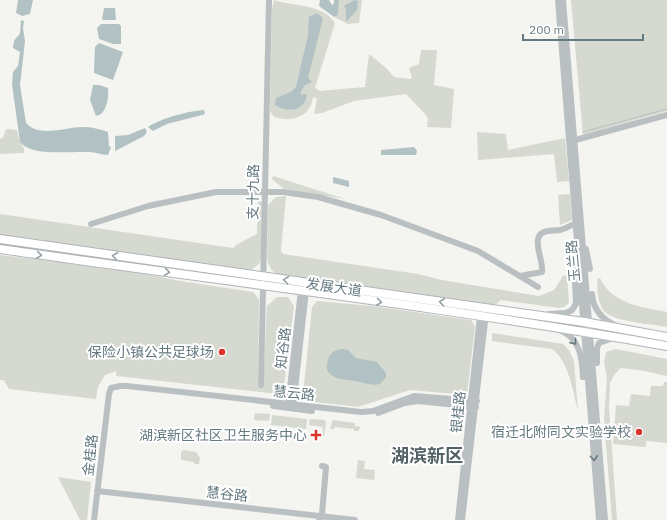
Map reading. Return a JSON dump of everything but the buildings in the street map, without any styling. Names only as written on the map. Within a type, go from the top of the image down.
[{"type":"main road","name":"发展大道","points":[[0,239],[263,281],[304,291],[588,332],[667,346]]},
{"type":"main road","name":"发展大道","points":[[0,249],[484,308],[587,322],[667,337]]},
{"type":"street","name":"支十九路","points":[[261,386],[269,0]]},
{"type":"street","name":"玉兰路","points":[[558,0],[572,140],[588,332],[599,520]]},
{"type":"street","name":"玉兰路","points":[[563,0],[577,223],[580,237]]},
{"type":"street","points":[[572,140],[667,115]]},
{"type":"street","points":[[90,224],[148,206],[202,194],[236,191],[318,197],[381,215],[478,251],[538,288]]},
{"type":"street","points":[[520,276],[542,272],[543,267],[538,240],[540,235],[544,232],[560,230],[577,223]]},
{"type":"street","points":[[512,312],[560,314],[566,313],[575,306],[574,258],[580,237]]},
{"type":"street","points":[[580,237],[589,257],[592,301],[597,311],[609,322],[636,331]]},
{"type":"street","name":"知谷路","points":[[290,406],[304,291]]},
{"type":"street","name":"银桂路","points":[[462,520],[484,308]]},
{"type":"street","points":[[512,321],[561,331],[573,340],[582,356],[585,392],[594,417]]},
{"type":"street","points":[[594,417],[597,353],[599,343],[612,338],[632,340]]},
{"type":"street","name":"慧云路","points":[[110,394],[119,389],[126,389],[290,406],[364,416],[414,401],[474,404]]},
{"type":"street","name":"金桂路","points":[[97,520],[110,394]]},
{"type":"street","name":"银桂路","points":[[458,520],[474,404]]},
{"type":"street","name":"玉兰路","points":[[594,417],[605,520]]},
{"type":"street","points":[[320,518],[326,467],[322,466]]},
{"type":"street","name":"金桂路","points":[[94,520],[99,491]]},
{"type":"street","name":"慧谷路","points":[[99,491],[320,518],[355,520]]},
{"type":"shaded area","points":[[18,0],[33,0],[30,14],[22,16],[16,13]]},
{"type":"shaded area","points":[[274,0],[316,9],[330,17],[335,23],[315,88],[320,91],[365,87],[369,54],[386,68],[394,77],[410,79],[412,78],[409,68],[419,64],[421,50],[437,50],[434,85],[454,89],[451,128],[427,127],[428,119],[426,115],[406,94],[354,101],[322,113],[314,114],[317,99],[313,97],[308,110],[299,117],[287,119],[274,117],[270,111],[272,9]]},
{"type":"shaded area","points":[[320,0],[329,0],[332,5],[334,0],[339,0],[338,15],[334,17],[319,6]]},
{"type":"shaded area","points":[[339,0],[362,0],[359,23],[348,24],[334,17],[338,15]]},
{"type":"shaded area","points":[[355,0],[358,1],[357,10],[346,22],[346,9],[344,6]]},
{"type":"shaded area","points":[[571,0],[667,0],[667,111],[583,135]]},
{"type":"shaded area","points":[[104,8],[115,8],[116,20],[102,20]]},
{"type":"shaded area","points":[[317,13],[323,18],[308,78],[312,82],[305,85],[301,91],[301,95],[307,94],[306,100],[299,108],[290,110],[280,108],[275,105],[276,98],[291,92],[296,87],[308,35],[309,17]]},
{"type":"shaded area","points":[[21,20],[24,21],[23,28],[25,41],[20,85],[26,123],[38,130],[45,131],[76,127],[90,127],[108,132],[109,146],[111,147],[108,155],[92,152],[52,152],[33,150],[20,142],[12,84],[13,72],[18,66],[20,52],[13,48],[13,44],[20,33]]},
{"type":"shaded area","points":[[101,24],[119,24],[121,26],[121,44],[113,44],[99,39],[97,28]]},
{"type":"shaded area","points":[[99,43],[123,52],[113,80],[94,73],[95,47]]},
{"type":"shaded area","points":[[93,85],[108,88],[108,100],[105,109],[100,115],[96,116],[90,100]]},
{"type":"shaded area","points":[[204,110],[205,114],[167,124],[153,131],[148,127],[175,116]]},
{"type":"shaded area","points":[[145,128],[147,132],[144,136],[115,151],[115,136],[128,135]]},
{"type":"shaded area","points":[[6,129],[17,130],[20,142],[24,148],[24,153],[0,154],[0,139],[3,138]]},
{"type":"shaded area","points":[[477,132],[506,134],[508,150],[565,138],[569,181],[557,182],[554,154],[478,160]]},
{"type":"shaded area","points":[[414,147],[417,151],[416,155],[381,155],[381,150]]},
{"type":"shaded area","points":[[273,176],[345,199],[284,189],[272,179]]},
{"type":"shaded area","points":[[333,177],[349,181],[349,187],[333,183]]},
{"type":"shaded area","points":[[570,194],[572,220],[560,225],[558,195]]},
{"type":"shaded area","points":[[286,196],[281,251],[283,254],[418,274],[442,280],[539,296],[554,290],[563,276],[567,275],[569,303],[564,307],[559,308],[500,300],[493,306],[280,276],[271,269],[267,259],[268,205],[276,197]]},
{"type":"shaded area","points":[[258,200],[262,202],[261,258],[259,264],[250,271],[0,235],[0,214],[233,248],[257,234]]},
{"type":"shaded area","points":[[0,255],[137,272],[180,281],[253,292],[259,299],[258,387],[263,387],[267,306],[277,297],[288,297],[294,306],[283,393],[279,394],[116,376],[116,371],[105,375],[98,387],[96,399],[9,389],[4,380],[0,380]]},
{"type":"shaded area","points":[[598,278],[600,278],[605,287],[612,294],[619,299],[638,306],[667,312],[667,327],[618,319],[606,313],[601,306],[598,296]]},
{"type":"shaded area","points":[[317,301],[372,306],[471,320],[475,326],[467,395],[410,390],[358,407],[306,401],[303,395],[312,307]]},
{"type":"shaded area","points":[[492,333],[563,344],[569,350],[574,361],[578,411],[570,377],[558,354],[552,349],[492,341]]},
{"type":"shaded area","points":[[342,349],[348,350],[356,358],[377,362],[386,373],[386,377],[380,384],[374,385],[336,378],[327,370],[328,359],[334,352]]},
{"type":"shaded area","points":[[616,349],[667,359],[667,376],[621,368],[614,375],[610,383],[609,408],[617,520],[612,520],[604,419],[607,378],[604,363],[606,352]]},
{"type":"shaded area","points":[[664,382],[667,382],[667,443],[646,441],[646,447],[613,444],[616,405],[629,406],[631,394],[650,396],[651,386],[663,386]]},
{"type":"shaded area","points":[[255,413],[270,414],[269,421],[254,420]]},
{"type":"shaded area","points":[[272,415],[307,419],[306,429],[271,425]]},
{"type":"shaded area","points":[[310,419],[324,420],[326,422],[324,436],[322,436],[323,427],[309,425]]},
{"type":"shaded area","points":[[333,420],[355,423],[355,426],[361,427],[358,431],[354,431],[354,429],[335,427],[334,429],[330,429]]},
{"type":"shaded area","points":[[183,450],[196,452],[200,458],[199,464],[181,460],[181,453]]},
{"type":"shaded area","points":[[358,460],[365,461],[364,469],[375,470],[374,480],[356,478]]},
{"type":"shaded area","points":[[58,477],[91,482],[87,520],[80,520]]},
{"type":"waterway","points":[[583,132],[667,109]]},
{"type":"place","name":"保险小镇公共足球场","points":[[222,352]]},
{"type":"place","name":"宿迁北附同文实验学校","points":[[639,432]]},
{"type":"place","name":"湖滨新区社区卫生服务中心","points":[[316,435]]},
{"type":"district","name":"湖滨新区","points":[[427,455]]}]
